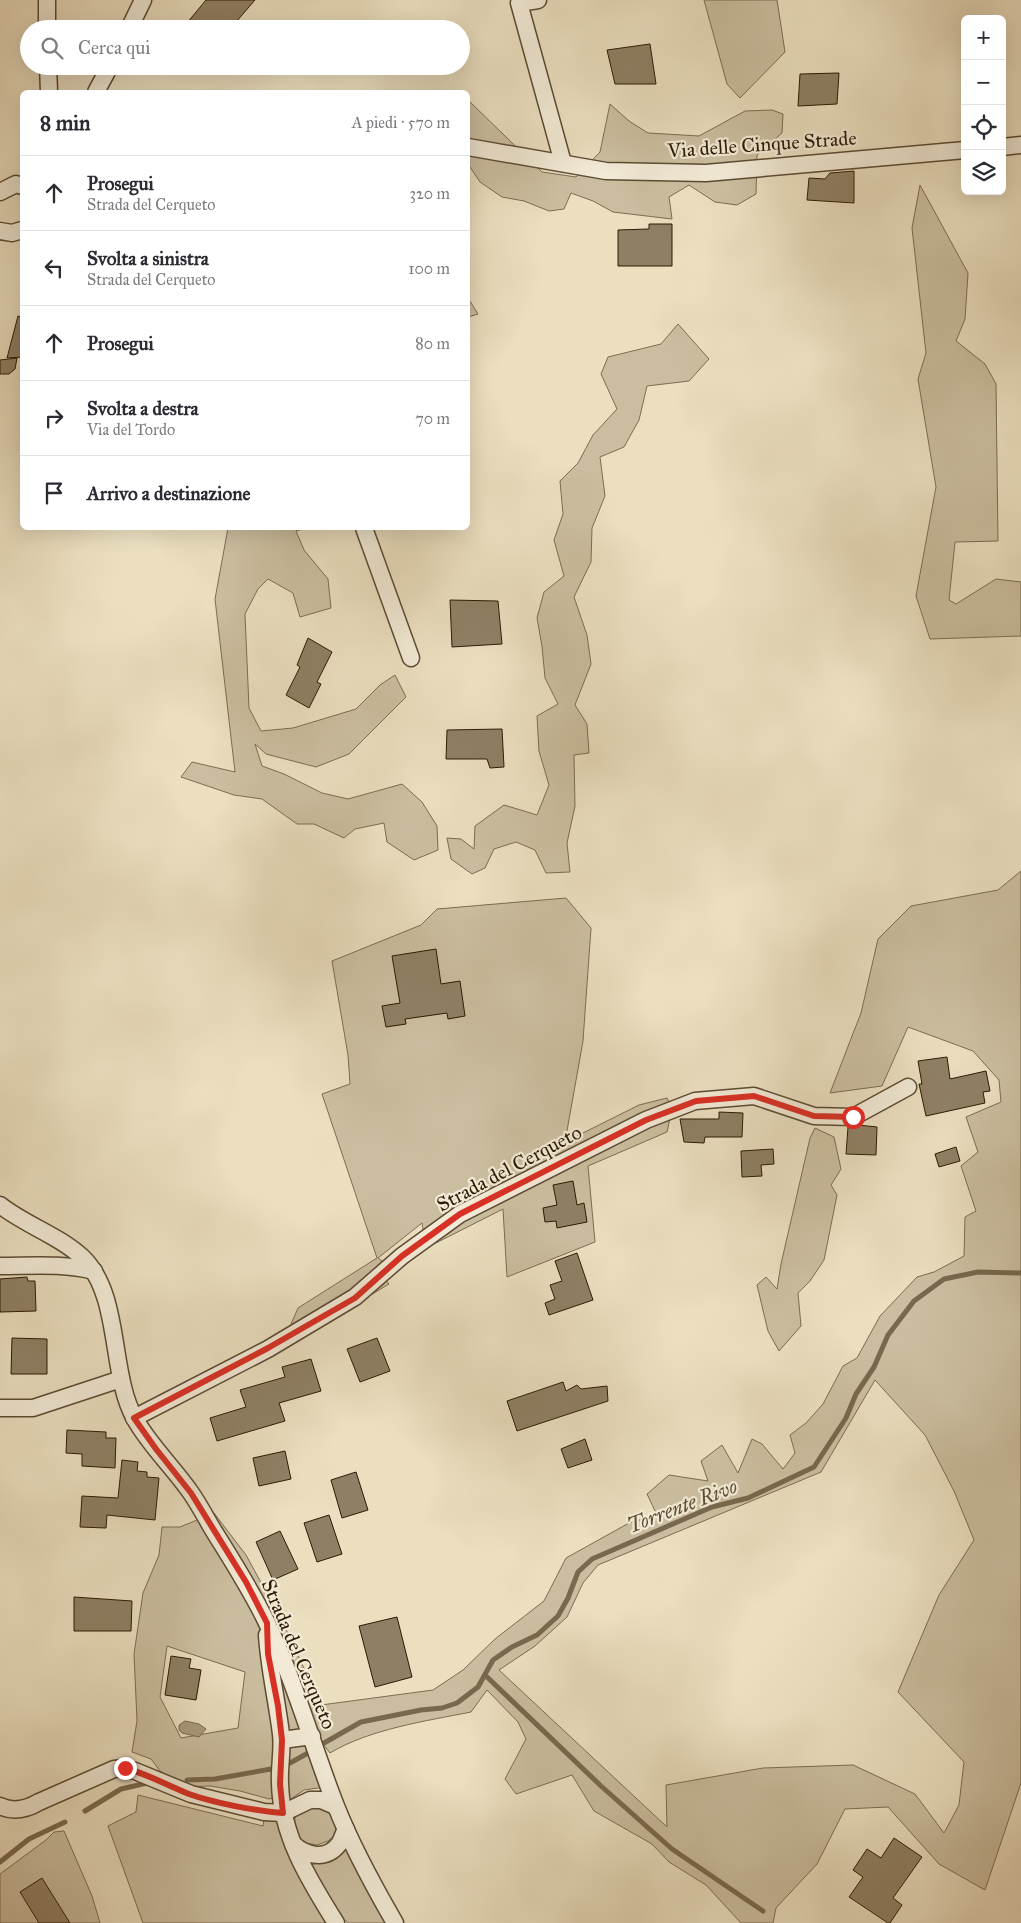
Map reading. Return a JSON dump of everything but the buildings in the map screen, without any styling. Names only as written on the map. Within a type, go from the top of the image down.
[{"type":"street","points":[[47,0],[47,20]]},
{"type":"street","points":[[133,20],[143,0]]},
{"type":"street","points":[[538,0],[519,3],[563,163]]},
{"type":"street","points":[[48,75],[49,90]]},
{"type":"street","points":[[97,90],[105,75]]},
{"type":"street","points":[[1006,147],[1021,146]]},
{"type":"street","name":"Via delle Cinque Strade","points":[[470,147],[606,171],[706,173],[961,150]]},
{"type":"street","points":[[0,192],[20,183]]},
{"type":"street","points":[[0,232],[12,233],[20,231]]},
{"type":"street","points":[[365,530],[411,658]]},
{"type":"street","name":"Strada del Cerqueto","points":[[134,1418],[268,1348],[355,1298],[402,1256],[460,1214],[646,1120],[696,1101],[754,1096],[814,1116],[853,1117],[908,1087]]},
{"type":"street","name":"Strada del Cerqueto","points":[[0,1205],[68,1246],[82,1257],[94,1271],[103,1293],[117,1351],[121,1380],[134,1418],[191,1493],[246,1582],[267,1623],[285,1665],[312,1736],[335,1806],[369,1878],[395,1923]]},
{"type":"street","points":[[0,1266],[76,1266],[94,1271]]},
{"type":"street","points":[[0,1408],[33,1408],[121,1380]]},
{"type":"street","points":[[267,1623],[268,1654],[278,1706],[282,1740],[280,1784],[283,1813],[308,1880],[336,1923]]},
{"type":"street","points":[[282,1740],[312,1736]]},
{"type":"street","points":[[2,1812],[29,1808],[114,1769],[125,1768],[191,1794],[264,1812],[283,1813],[310,1800],[321,1800],[335,1806]]},
{"type":"street","points":[[293,1844],[301,1851],[312,1855],[323,1855],[340,1843],[346,1829]]},
{"type":"shaded area","points":[[704,0],[777,0],[785,52],[740,98],[727,84]]},
{"type":"shaded area","points":[[470,102],[542,172],[576,177],[600,152],[610,104],[629,121],[648,133],[699,136],[745,111],[772,110],[783,114],[782,133],[757,155],[756,194],[737,205],[715,202],[689,185],[669,197],[672,219],[613,212],[593,201],[571,193],[564,209],[549,211],[524,201],[502,197],[480,182],[470,167]]},
{"type":"shaded area","points":[[920,185],[968,273],[965,319],[956,341],[985,364],[996,384],[998,541],[955,542],[949,600],[956,604],[996,579],[1021,582],[1021,636],[930,639],[916,596],[936,487],[918,379],[926,353],[912,228]]},
{"type":"shaded area","points":[[470,301],[478,314],[470,316]]},
{"type":"shaded area","points":[[678,324],[709,359],[689,381],[647,386],[639,420],[624,447],[600,457],[605,496],[592,528],[591,562],[574,597],[587,635],[591,664],[575,705],[587,724],[589,753],[574,755],[575,806],[567,843],[570,872],[546,873],[535,850],[516,842],[494,849],[485,868],[472,874],[451,859],[447,838],[461,839],[474,849],[475,826],[504,805],[537,815],[549,785],[539,751],[537,716],[558,704],[545,678],[537,618],[544,592],[564,576],[554,540],[563,514],[560,481],[578,463],[593,435],[617,409],[601,374],[608,357],[661,344]]},
{"type":"shaded area","points":[[228,530],[300,530],[296,531],[304,550],[328,579],[331,608],[300,617],[293,593],[268,579],[258,589],[245,614],[249,708],[261,731],[293,728],[356,709],[380,685],[395,675],[406,697],[349,754],[316,767],[266,754],[255,744],[262,766],[284,774],[322,793],[348,799],[402,784],[422,802],[437,826],[438,850],[414,860],[387,842],[384,823],[355,829],[344,838],[314,824],[297,824],[262,799],[234,795],[181,777],[192,762],[235,772],[215,599]]},
{"type":"shaded area","points":[[1021,871],[1021,1783],[985,1890],[939,1864],[888,1807],[845,1809],[817,1864],[776,1908],[773,1923],[741,1923],[706,1885],[669,1862],[652,1844],[594,1811],[572,1775],[516,1794],[505,1779],[526,1739],[518,1722],[487,1690],[471,1712],[380,1732],[330,1753],[316,1735],[325,1787],[304,1790],[288,1801],[277,1797],[269,1799],[240,1791],[210,1786],[184,1787],[160,1771],[151,1759],[132,1752],[137,1721],[134,1654],[143,1593],[159,1555],[162,1527],[180,1527],[214,1513],[246,1555],[283,1623],[321,1705],[433,1690],[463,1670],[495,1639],[544,1601],[566,1558],[629,1523],[657,1515],[647,1494],[669,1475],[708,1481],[701,1461],[722,1445],[738,1473],[752,1439],[762,1444],[783,1469],[795,1453],[790,1435],[806,1423],[823,1404],[843,1366],[857,1358],[880,1316],[917,1277],[934,1272],[964,1256],[965,1217],[976,1211],[961,1166],[978,1152],[966,1117],[1001,1102],[999,1080],[973,1051],[908,1027],[882,1086],[830,1093],[861,1013],[878,939],[911,906],[998,890]],"holes":[[[875,1380],[925,1435],[954,1491],[974,1540],[939,1595],[898,1692],[964,1762],[959,1805],[944,1833],[915,1794],[853,1765],[763,1768],[666,1785],[667,1827],[499,1670],[535,1646],[567,1617],[583,1583],[598,1565],[821,1472]],[[167,1646],[245,1672],[238,1728],[181,1738],[160,1697]]]},
{"type":"shaded area","points":[[566,898],[591,928],[583,1041],[565,1142],[639,1105],[667,1098],[672,1109],[667,1132],[588,1166],[595,1242],[507,1277],[503,1209],[426,1248],[422,1223],[378,1258],[394,1270],[384,1278],[389,1284],[306,1334],[291,1324],[298,1308],[377,1258],[322,1094],[350,1084],[348,1055],[332,961],[421,925],[437,909]]},
{"type":"shaded area","points":[[815,1128],[834,1137],[841,1169],[831,1185],[837,1195],[824,1260],[810,1281],[798,1293],[801,1326],[779,1351],[768,1331],[757,1285],[766,1277],[777,1289],[810,1138]]},
{"type":"shaded area","points":[[185,1721],[199,1724],[206,1729],[199,1737],[182,1733],[179,1730],[179,1725]]},
{"type":"shaded area","points":[[138,1795],[263,1826],[264,1820],[276,1820],[303,1881],[327,1923],[143,1923],[108,1826],[136,1812]]},
{"type":"shaded area","points":[[303,1808],[332,1808],[339,1820],[336,1834],[328,1841],[317,1845],[301,1842],[294,1833],[295,1818]]},
{"type":"shaded area","points":[[64,1831],[92,1896],[100,1923],[0,1923],[0,1874],[54,1832]]},
{"type":"shaded area","points":[[346,1842],[388,1923],[348,1923],[335,1911],[312,1865],[337,1855]]},
{"type":"waterway","name":"Torrente Rivo","points":[[324,1743],[361,1722],[421,1710],[442,1708],[457,1703],[478,1687],[493,1660],[512,1647],[537,1635],[558,1616],[568,1598],[578,1572],[592,1559],[712,1507],[748,1498],[814,1467],[846,1418],[856,1394],[874,1367],[888,1335],[914,1301],[944,1279],[978,1272],[1021,1273]]},
{"type":"waterway","points":[[485,1675],[601,1786],[672,1849],[763,1911]]},
{"type":"waterway","name":"Torrente Rivo","points":[[290,1763],[308,1753]]},
{"type":"waterway","name":"Torrente Rivo","points":[[187,1780],[215,1779],[271,1769]]},
{"type":"waterway","name":"Torrente Rivo","points":[[85,1811],[121,1789],[147,1783]]},
{"type":"waterway","name":"Torrente Rivo","points":[[0,1862],[29,1839],[65,1822]]},
{"type":"route","points":[[125,1768],[191,1794],[264,1812],[283,1813],[280,1784],[282,1740],[278,1706],[268,1654],[267,1623],[246,1582],[191,1493],[134,1418],[268,1348],[355,1298],[402,1256],[460,1214],[646,1120],[696,1101],[754,1096],[814,1116],[853,1117]]}]
